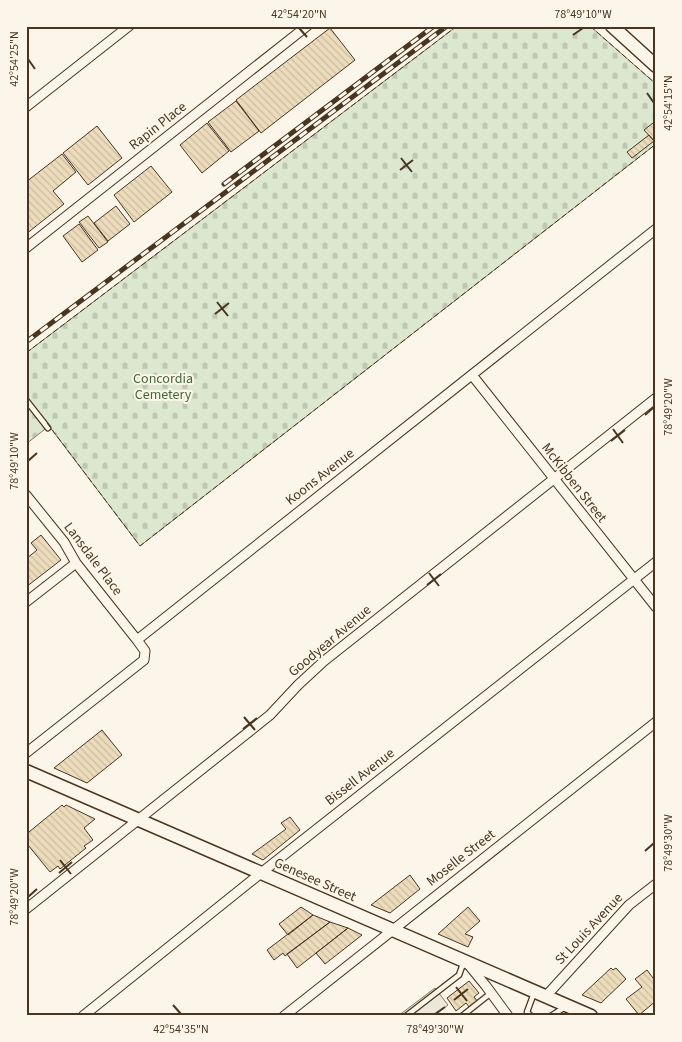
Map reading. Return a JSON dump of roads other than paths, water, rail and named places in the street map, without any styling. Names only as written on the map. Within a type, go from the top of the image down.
[{"type":"main road","points":[[612,26],[656,66]]},
{"type":"main road","name":"Genesee Street","points":[[26,771],[591,1016]]},
{"type":"street","points":[[26,106],[129,26]]},
{"type":"street","name":"Rapin Place","points":[[26,248],[307,26]]},
{"type":"street","name":"Koons Avenue","points":[[137,640],[656,229]]},
{"type":"street","name":"McKibben Street","points":[[472,375],[656,608]]},
{"type":"street","name":"Goodyear Avenue","points":[[26,909],[270,716],[298,685],[324,661],[656,398]]},
{"type":"street","name":"Lansdale Place","points":[[26,495],[64,542],[76,563],[137,640]]},
{"type":"street","name":"Bissell Avenue","points":[[83,1016],[261,872],[656,562]]},
{"type":"street","points":[[26,602],[76,563]]},
{"type":"street","points":[[26,753],[144,660],[145,651],[137,640]]},
{"type":"street","name":"Moselle Street","points":[[289,1014],[392,930],[656,722]]},
{"type":"street","name":"St Louis Avenue","points":[[540,994],[629,905],[656,884]]},
{"type":"street","points":[[465,961],[508,1016]]},
{"type":"lane","points":[[26,400],[48,428]]},
{"type":"lane","points":[[406,1016],[458,975],[465,961]]},
{"type":"lane","points":[[462,1016],[491,993]]},
{"type":"lane","points":[[532,1016],[528,1012],[540,994]]},
{"type":"lane","points":[[551,1016],[567,1005]]},
{"type":"railway","points":[[224,184],[434,26]]},
{"type":"railway","points":[[26,342],[447,26]]},
{"type":"park label","name":"Concordia Cemetery","points":[[163,388]]}]
